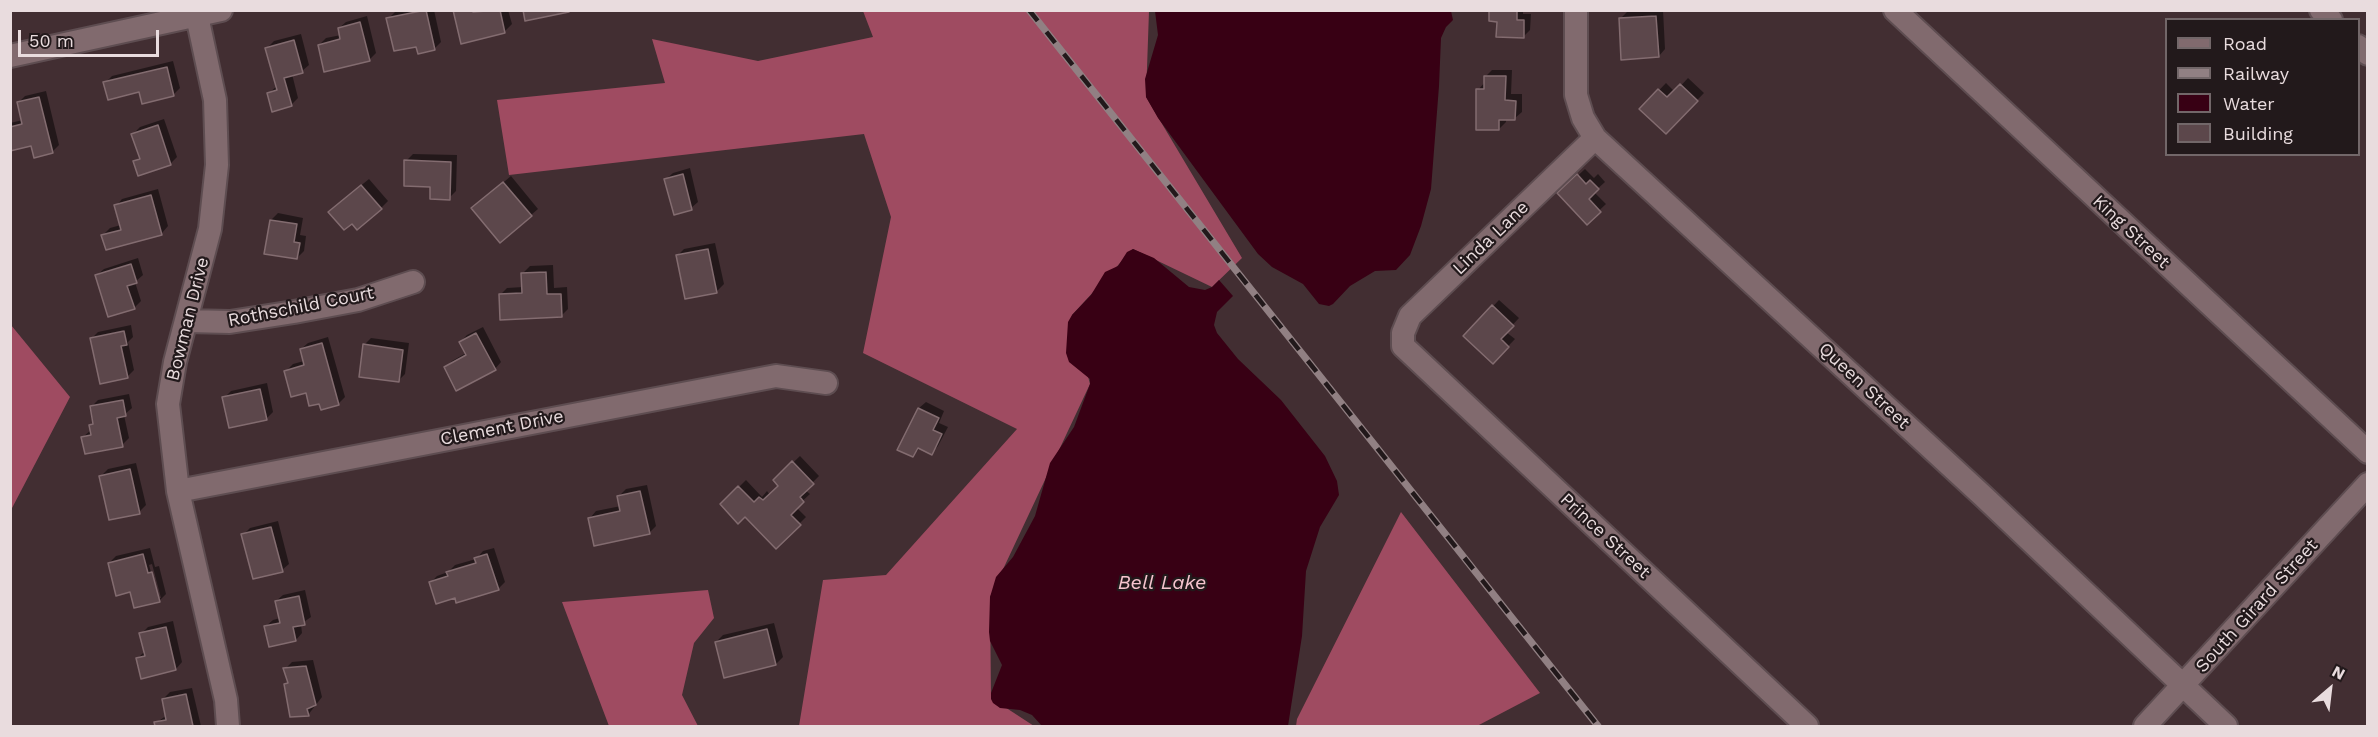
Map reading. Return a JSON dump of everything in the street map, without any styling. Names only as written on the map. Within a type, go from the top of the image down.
[{"type":"street","points":[[10,57],[221,10]]},
{"type":"street","name":"Queen Street","points":[[1576,10],[1576,95],[1583,118],[1595,138],[1983,496],[2226,726]]},
{"type":"street","name":"King Street","points":[[1895,10],[2367,452]]},
{"type":"street","name":"Bowman Drive","points":[[197,16],[215,100],[218,165],[210,229],[175,362],[168,404],[178,490],[226,700],[228,726]]},
{"type":"street","name":"Linda Lane","points":[[1403,346],[1403,333],[1410,316],[1595,138]]},
{"type":"street","name":"Rothschild Court","points":[[187,321],[230,322],[294,312],[358,300],[413,282]]},
{"type":"street","name":"Prince Street","points":[[1403,346],[1807,726]]},
{"type":"street","name":"Clement Drive","points":[[178,490],[776,376],[826,383]]},
{"type":"street","name":"South Girard Street","points":[[2145,726],[2367,484]]},
{"type":"shaded area","points":[[863,11],[1149,11],[1146,97],[1242,258],[1212,287],[1133,249],[1072,315],[1090,384],[990,597],[991,698],[1034,726],[799,726],[823,580],[886,575],[1017,429],[863,353],[891,217],[864,134],[509,175],[497,100],[665,83],[652,39],[758,61],[873,37]]},
{"type":"shaded area","points":[[11,325],[70,397],[11,510]]},
{"type":"shaded area","points":[[1401,512],[1540,693],[1477,726],[1296,726],[1297,719]]},
{"type":"shaded area","points":[[708,590],[714,618],[694,643],[682,695],[698,726],[609,726],[562,602]]},
{"type":"water","points":[[1155,11],[1451,11],[1453,20],[1446,27],[1441,38],[1431,189],[1410,255],[1396,270],[1375,271],[1350,286],[1333,304],[1329,306],[1319,304],[1303,284],[1272,267],[1258,254],[1158,118],[1146,97],[1145,79],[1158,35]]},
{"type":"water","name":"Bell Lake","points":[[1133,249],[1154,258],[1189,287],[1205,290],[1219,280],[1233,296],[1217,312],[1214,325],[1217,333],[1238,359],[1281,400],[1325,456],[1337,481],[1339,495],[1320,527],[1306,571],[1302,636],[1288,726],[1042,726],[1032,715],[1020,710],[1000,708],[991,699],[991,693],[1002,665],[990,641],[989,632],[990,597],[996,577],[1013,557],[1035,516],[1050,463],[1074,427],[1090,384],[1090,379],[1069,362],[1066,353],[1068,322],[1091,295],[1105,272],[1118,266],[1127,252]]},
{"type":"building","points":[[426,10],[435,50],[418,54],[416,47],[394,51],[386,18]]},
{"type":"building","points":[[453,10],[473,10],[473,12],[500,10],[505,33],[461,44]]},
{"type":"building","points":[[523,10],[568,10],[569,12],[525,21]]},
{"type":"building","points":[[1489,10],[1517,10],[1517,20],[1524,20],[1524,38],[1496,37],[1497,22],[1489,21]]},
{"type":"building","points":[[1656,16],[1659,57],[1621,60],[1619,18]]},
{"type":"building","points":[[360,22],[370,61],[324,72],[318,45],[340,39],[338,28]]},
{"type":"building","points":[[294,40],[303,73],[284,78],[292,106],[272,112],[267,93],[277,90],[265,48]]},
{"type":"building","points":[[167,67],[174,96],[142,104],[139,92],[108,100],[103,82]]},
{"type":"building","points":[[1484,76],[1506,76],[1505,100],[1516,101],[1515,120],[1499,120],[1499,130],[1476,130],[1476,89],[1484,89]]},
{"type":"building","points":[[1680,84],[1698,101],[1666,134],[1639,109],[1658,89],[1667,97]]},
{"type":"building","points":[[39,97],[53,153],[34,158],[31,146],[10,151],[10,127],[22,124],[17,102]]},
{"type":"building","points":[[158,125],[171,165],[138,176],[133,161],[140,159],[131,134]]},
{"type":"building","points":[[404,160],[451,162],[450,200],[430,199],[430,187],[404,186]]},
{"type":"building","points":[[683,174],[692,210],[674,215],[664,179]]},
{"type":"building","points":[[1577,174],[1586,184],[1590,180],[1599,189],[1589,199],[1601,212],[1587,225],[1557,193]]},
{"type":"building","points":[[503,182],[532,216],[500,243],[471,208]]},
{"type":"building","points":[[361,185],[382,209],[357,230],[352,224],[344,230],[328,212]]},
{"type":"building","points":[[151,195],[162,235],[106,250],[101,235],[121,230],[114,205]]},
{"type":"building","points":[[270,220],[297,224],[294,242],[300,243],[297,259],[264,254]]},
{"type":"building","points":[[708,249],[717,293],[685,299],[676,255]]},
{"type":"building","points":[[131,264],[137,283],[127,286],[135,309],[108,317],[95,275]]},
{"type":"building","points":[[546,272],[547,294],[561,294],[562,317],[500,320],[499,294],[522,293],[521,273]]},
{"type":"building","points":[[1492,305],[1514,326],[1501,339],[1509,347],[1493,364],[1463,336]]},
{"type":"building","points":[[124,331],[127,345],[121,346],[128,378],[100,384],[90,338]]},
{"type":"building","points":[[476,333],[496,370],[456,391],[444,367],[466,355],[459,342]]},
{"type":"building","points":[[322,343],[339,405],[321,410],[319,404],[309,406],[306,393],[291,397],[284,371],[304,365],[300,349]]},
{"type":"building","points":[[363,344],[403,350],[399,382],[359,377]]},
{"type":"building","points":[[260,389],[267,420],[229,428],[222,397]]},
{"type":"building","points":[[123,400],[126,416],[117,418],[123,447],[85,454],[81,437],[91,435],[89,425],[93,424],[90,406]]},
{"type":"building","points":[[918,408],[939,418],[933,430],[942,434],[932,455],[918,448],[913,457],[897,450]]},
{"type":"building","points":[[792,461],[814,484],[800,497],[804,502],[791,515],[801,525],[776,549],[745,517],[738,524],[720,504],[738,486],[754,502],[759,497],[763,500],[778,486],[773,480]]},
{"type":"building","points":[[130,469],[140,514],[109,520],[99,476]]},
{"type":"building","points":[[640,491],[650,534],[594,546],[588,518],[620,511],[617,496]]},
{"type":"building","points":[[271,527],[283,572],[253,579],[241,534]]},
{"type":"building","points":[[143,554],[148,573],[152,572],[160,602],[134,608],[130,592],[116,596],[108,563]]},
{"type":"building","points":[[487,554],[499,590],[456,603],[455,598],[436,604],[429,582],[448,576],[446,572],[476,563],[474,558]]},
{"type":"building","points":[[299,596],[305,625],[293,627],[296,641],[269,647],[264,626],[280,623],[275,601]]},
{"type":"building","points":[[166,627],[176,670],[141,679],[136,658],[145,656],[139,633]]},
{"type":"building","points":[[767,629],[776,665],[724,678],[715,642]]},
{"type":"building","points":[[306,666],[316,705],[307,709],[309,716],[290,717],[284,684],[288,683],[283,668]]},
{"type":"building","points":[[186,694],[193,726],[155,726],[154,722],[166,720],[162,699]]},
{"type":"railway","points":[[1029,10],[1598,726]]}]
